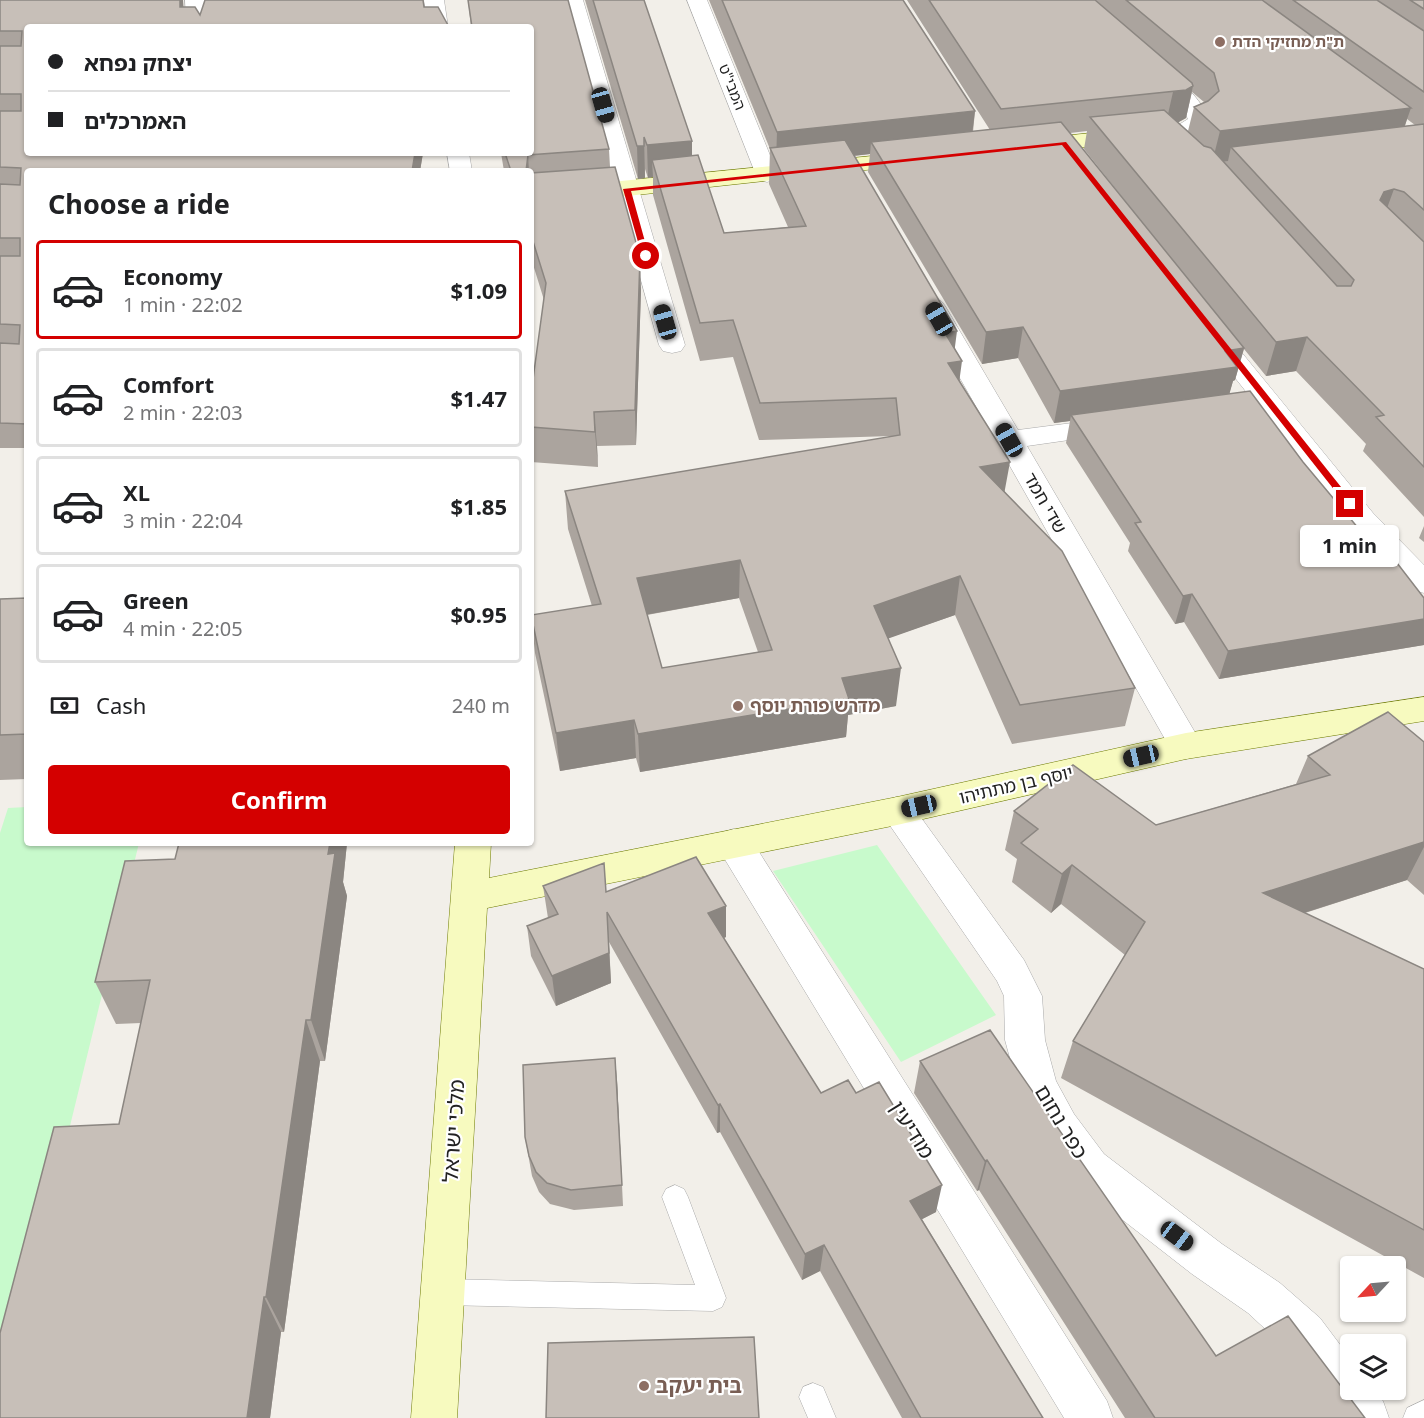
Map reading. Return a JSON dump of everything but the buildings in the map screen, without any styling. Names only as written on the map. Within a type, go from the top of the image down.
[{"type":"street","points":[[195,0],[197,24]]},
{"type":"street","points":[[434,0],[438,24]]},
{"type":"street","points":[[573,0],[672,345]]},
{"type":"street","name":"המבי\"ט","points":[[697,0],[767,175]]},
{"type":"street","points":[[1011,148],[1186,130],[1199,121],[1197,111],[1137,58]]},
{"type":"street","points":[[1163,132],[1180,148]]},
{"type":"street","points":[[1064,143],[1085,170]]},
{"type":"street","points":[[534,197],[767,175],[856,176],[930,157]]},
{"type":"street","name":"שדי חמד","points":[[920,285],[1186,746]]},
{"type":"street","points":[[1199,315],[1257,406],[1424,583]]},
{"type":"street","points":[[1009,440],[1139,422]]},
{"type":"street","name":"יוסף בן מתתיהו","points":[[469,897],[897,811],[1186,746],[1424,709]]},
{"type":"street","points":[[1385,716],[1416,742]]},
{"type":"street","name":"כפר נחום","points":[[897,811],[1011,972],[1023,996],[1025,1040],[1037,1084],[1059,1127],[1089,1168],[1198,1252],[1264,1298],[1304,1334],[1366,1418]]},
{"type":"street","name":"מודיעין","points":[[734,843],[1090,1418]]},
{"type":"street","name":"מלכי ישראל","points":[[434,1418],[473,846]]},
{"type":"lane","points":[[442,0],[446,24]]},
{"type":"lane","points":[[443,1292],[713,1298],[675,1197]]},
{"type":"lane","points":[[1418,1418],[1424,1414]]},
{"type":"green space","points":[[24,807],[24,846],[138,846],[0,1413],[0,833],[8,808]]},
{"type":"green space","points":[[877,845],[996,1015],[901,1062],[773,871]]},
{"type":"place","name":"ת\"ת מחזיקי הדת","points":[[1220,42]]},
{"type":"place","name":"מדרש פורת יוסף","points":[[738,706]]},
{"type":"place","name":"בית יעקב","points":[[644,1386]]},
{"type":"route","points":[[646,256],[627,189],[1064,143],[1350,504]]}]
